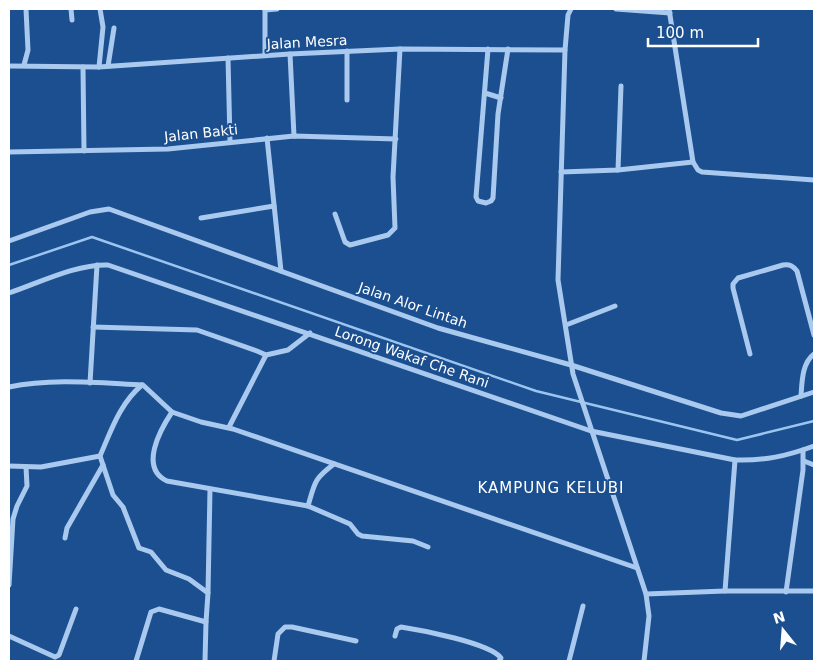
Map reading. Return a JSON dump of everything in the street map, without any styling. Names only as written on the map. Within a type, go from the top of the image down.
[{"type":"street","points":[[24,65],[28,50],[26,9]]},
{"type":"street","points":[[72,9],[72,20]]},
{"type":"street","points":[[99,67],[103,27],[100,9]]},
{"type":"street","points":[[265,56],[265,10],[277,9]]},
{"type":"street","points":[[571,9],[568,15],[565,50],[557,270],[573,374],[646,594],[649,628],[644,661]]},
{"type":"street","points":[[616,9],[670,11],[692,162],[698,170],[702,172],[814,180]]},
{"type":"street","points":[[108,66],[114,28]]},
{"type":"street","points":[[335,214],[345,242],[350,245],[393,232],[396,224],[393,177],[400,49]]},
{"type":"street","name":"Jalan Mesra","points":[[9,66],[99,67],[290,54],[400,49],[565,50]]},
{"type":"street","points":[[488,49],[476,197],[486,203],[493,198],[501,98],[508,49]]},
{"type":"street","points":[[347,51],[347,100]]},
{"type":"street","points":[[290,54],[294,136]]},
{"type":"street","points":[[228,58],[230,141]]},
{"type":"street","points":[[83,67],[84,151]]},
{"type":"street","points":[[618,170],[621,86]]},
{"type":"street","points":[[485,93],[501,98]]},
{"type":"street","name":"Jalan Bakti","points":[[9,152],[168,149],[230,141],[294,136],[396,139]]},
{"type":"street","points":[[267,138],[281,271]]},
{"type":"street","points":[[561,172],[618,170],[692,162]]},
{"type":"street","points":[[201,218],[274,206]]},
{"type":"street","name":"Jalan Alor Lintah","points":[[9,241],[90,212],[109,209],[438,328],[571,365],[721,413],[741,416],[814,392]]},
{"type":"street","points":[[750,354],[733,288],[733,284],[738,278],[788,264],[794,267],[797,271],[814,335]]},
{"type":"street","points":[[90,383],[97,265]]},
{"type":"street","name":"Lorong Wakaf Che Rani","points":[[9,293],[82,268],[108,265],[591,430],[735,460],[753,461],[785,456],[814,446]]},
{"type":"street","points":[[566,325],[615,306]]},
{"type":"street","points":[[93,327],[197,330],[266,355],[288,350],[310,333]]},
{"type":"street","points":[[801,396],[803,375],[807,363],[814,354]]},
{"type":"street","points":[[229,427],[266,355]]},
{"type":"street","points":[[9,387],[26,384],[90,383],[142,385],[172,412],[201,422],[229,427],[637,568]]},
{"type":"street","points":[[142,385],[134,392],[124,406],[100,456],[114,495],[123,507],[139,548],[151,552],[166,570],[189,580],[208,593]]},
{"type":"street","points":[[172,412],[162,428],[153,456],[156,473],[161,478],[167,481],[308,506],[350,524],[362,536],[413,541],[428,547]]},
{"type":"street","points":[[786,592],[804,461],[803,450]]},
{"type":"street","points":[[9,466],[49,466],[100,456]]},
{"type":"street","points":[[725,591],[735,460]]},
{"type":"street","points":[[804,461],[814,465]]},
{"type":"street","points":[[308,506],[316,480],[320,474],[334,464]]},
{"type":"street","points":[[65,538],[68,528],[103,465]]},
{"type":"street","points":[[9,585],[13,519],[27,486],[26,467]]},
{"type":"street","points":[[205,661],[210,489]]},
{"type":"street","points":[[646,594],[725,591],[814,591]]},
{"type":"street","points":[[569,661],[583,606]]},
{"type":"street","points":[[10,639],[52,657],[57,656],[76,609]]},
{"type":"street","points":[[136,661],[150,614],[153,610],[159,609],[206,622]]},
{"type":"street","points":[[274,661],[278,634],[285,627],[356,641]]},
{"type":"street","points":[[395,636],[397,629],[401,627],[454,638],[481,646],[497,654],[500,658],[499,661]]},
{"type":"waterway","points":[[9,265],[92,237],[536,391],[737,440],[814,421]]},
{"type":"district","name":"KAMPUNG KELUBI","points":[[551,488]]}]
